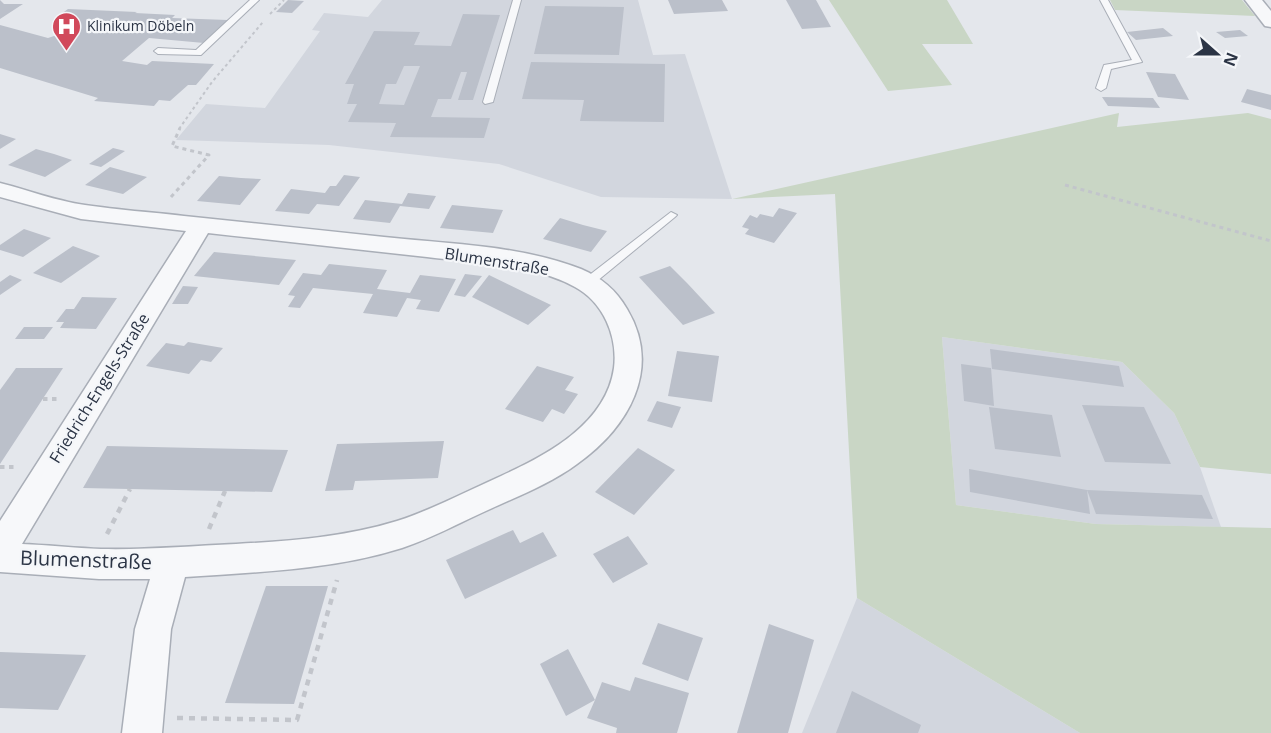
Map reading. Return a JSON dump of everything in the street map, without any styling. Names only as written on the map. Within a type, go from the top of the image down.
[{"type":"street","points":[[1253,0],[1271,22]]},
{"type":"street","name":"Blumenstraße","points":[[0,190],[81,212],[200,227],[493,257],[546,268],[587,283],[608,299],[627,333],[629,352],[624,387],[601,426],[579,447],[519,482],[402,533],[346,547],[280,557],[184,562],[92,563],[0,557]]},
{"type":"street","name":"Friedrich-Engels-Straße","points":[[0,550],[200,227]]},
{"type":"street","name":"Blumenstraße","points":[[142,729],[153,629],[184,562]]},
{"type":"lane","points":[[158,51],[198,53],[255,0]]},
{"type":"lane","points":[[488,102],[516,0]]},
{"type":"lane","points":[[1101,88],[1107,67],[1138,62],[1104,0]]},
{"type":"lane","points":[[587,283],[671,215]]},
{"type":"path","points":[[149,221],[209,155],[172,146],[175,136],[190,111],[268,15],[284,0]]},
{"type":"path","points":[[1065,184],[1271,242]]},
{"type":"path","points":[[92,563],[130,489]]},
{"type":"path","points":[[184,562],[225,491]]},
{"type":"path","points":[[142,729],[166,718],[297,720],[346,547]]},
{"type":"shaded area","points":[[382,0],[638,0],[653,55],[685,54],[732,199],[601,197],[499,164],[329,145],[176,140],[206,104],[265,108],[320,31],[312,30],[324,13],[368,17]]},
{"type":"shaded area","points":[[942,337],[1122,362],[1174,413],[1200,467],[1221,527],[1096,524],[956,505]]},
{"type":"shaded area","points":[[857,598],[1080,733],[802,733]]},
{"type":"green space","points":[[829,0],[947,0],[973,44],[922,44],[952,85],[888,91]]},
{"type":"green space","points":[[1110,0],[1242,0],[1255,16],[1115,10]]},
{"type":"green space","points":[[1119,113],[1117,127],[1248,113],[1271,119],[1271,474],[1200,467],[1174,413],[1122,362],[942,337],[956,505],[1096,524],[1271,528],[1271,733],[1080,733],[857,598],[835,194],[732,199]]},
{"type":"building","points":[[0,0],[4,4],[23,4],[0,19]]},
{"type":"building","points":[[288,0],[304,1],[292,13],[276,12]]},
{"type":"building","points":[[668,0],[722,0],[728,11],[674,14]]},
{"type":"building","points":[[786,0],[816,0],[831,27],[802,29]]},
{"type":"building","points":[[545,6],[624,7],[619,55],[534,54]]},
{"type":"building","name":"Klinikum Döbeln","points":[[68,9],[175,15],[172,18],[228,20],[204,43],[149,38],[122,61],[147,65],[152,61],[214,64],[196,85],[188,85],[170,101],[159,100],[154,106],[94,101],[98,98],[0,68],[0,25],[48,38],[54,36],[62,38],[79,30],[68,30],[81,22],[53,20]]},
{"type":"building","points":[[463,14],[500,15],[473,100],[458,100],[467,72],[461,72],[451,99],[438,99],[431,117],[490,118],[484,138],[390,137],[396,123],[348,122],[357,104],[347,104],[354,84],[345,84],[374,31],[420,32],[414,45],[451,46]],"holes":[[[404,66],[420,66],[404,105],[379,104],[386,84],[396,84]]]},
{"type":"building","points":[[1163,28],[1173,36],[1136,40],[1127,32]]},
{"type":"building","points":[[1240,30],[1248,36],[1225,38],[1216,32]]},
{"type":"building","points":[[531,62],[665,64],[664,122],[580,121],[584,100],[522,99]]},
{"type":"building","points":[[1146,72],[1175,74],[1189,100],[1158,97]]},
{"type":"building","points":[[1247,89],[1271,95],[1271,110],[1241,102]]},
{"type":"building","points":[[1102,97],[1153,98],[1160,108],[1108,106]]},
{"type":"building","points":[[0,134],[16,139],[0,149]]},
{"type":"building","points":[[113,148],[125,151],[101,167],[89,164]]},
{"type":"building","points":[[36,149],[72,160],[45,177],[8,165]]},
{"type":"building","points":[[110,167],[147,177],[123,194],[85,185]]},
{"type":"building","points":[[344,175],[360,177],[339,206],[317,204],[309,214],[275,211],[291,189],[325,193],[330,186],[336,186]]},
{"type":"building","points":[[219,176],[261,179],[240,205],[197,201]]},
{"type":"building","points":[[408,193],[436,196],[429,209],[400,206],[390,223],[353,219],[365,200],[402,204]]},
{"type":"building","points":[[452,205],[503,210],[493,233],[440,228]]},
{"type":"building","points":[[779,208],[797,213],[774,243],[745,234],[749,229],[742,227],[750,215],[757,218],[760,214],[773,217]]},
{"type":"building","points":[[560,218],[607,231],[591,252],[543,239]]},
{"type":"building","points":[[24,229],[51,238],[23,257],[0,250],[0,245]]},
{"type":"building","points":[[73,246],[100,256],[61,283],[33,273]]},
{"type":"building","points":[[214,252],[296,260],[279,285],[194,276]]},
{"type":"building","points":[[329,264],[387,270],[377,289],[410,293],[420,275],[456,279],[439,312],[416,309],[421,300],[407,298],[397,317],[363,313],[373,294],[313,288],[300,308],[288,307],[295,296],[288,295],[303,273],[321,275]]},
{"type":"building","points":[[670,266],[715,313],[683,325],[639,277]]},
{"type":"building","points":[[465,274],[482,276],[465,297],[454,295]]},
{"type":"building","points":[[10,275],[22,280],[0,295],[0,282]]},
{"type":"building","points":[[489,275],[551,305],[528,325],[472,297]]},
{"type":"building","points":[[183,286],[198,287],[188,304],[172,304]]},
{"type":"building","points":[[82,297],[117,298],[96,329],[60,328],[64,322],[56,322],[66,309],[74,309]]},
{"type":"building","points":[[24,327],[53,327],[44,339],[15,339]]},
{"type":"building","points":[[188,342],[223,348],[211,362],[201,360],[189,374],[146,366],[166,343],[184,346]]},
{"type":"building","points":[[990,349],[1119,366],[1124,387],[992,369]]},
{"type":"building","points":[[677,351],[719,356],[712,402],[668,396]]},
{"type":"building","points":[[961,364],[991,368],[994,406],[964,401]]},
{"type":"building","points":[[537,366],[574,377],[565,390],[578,394],[564,414],[552,409],[543,422],[505,409]]},
{"type":"building","points":[[16,368],[63,368],[0,464],[0,390]]},
{"type":"building","points":[[657,401],[681,407],[672,428],[647,421]]},
{"type":"building","points":[[1082,405],[1144,407],[1171,464],[1105,462]]},
{"type":"building","points":[[989,407],[1052,415],[1061,457],[995,449]]},
{"type":"building","points":[[444,441],[438,478],[355,481],[353,490],[325,491],[337,444]]},
{"type":"building","points":[[107,446],[288,450],[272,492],[83,488]]},
{"type":"building","points":[[638,448],[675,470],[634,515],[595,492]]},
{"type":"building","points":[[969,469],[1087,490],[1090,514],[970,492]]},
{"type":"building","points":[[1087,490],[1202,495],[1213,519],[1096,514]]},
{"type":"building","points":[[513,530],[520,543],[543,532],[557,556],[465,599],[446,560]]},
{"type":"building","points":[[628,536],[648,564],[613,583],[593,554]]},
{"type":"building","points":[[266,586],[328,586],[294,704],[225,703]]},
{"type":"building","points":[[658,623],[703,638],[688,681],[642,664]]},
{"type":"building","points":[[769,624],[814,640],[788,733],[737,733]]},
{"type":"building","points":[[568,649],[595,700],[566,716],[540,664]]},
{"type":"building","points":[[0,652],[86,655],[58,710],[0,708]]},
{"type":"building","points":[[635,677],[689,693],[677,733],[616,733],[617,728],[587,718],[602,682],[630,691]]},
{"type":"building","points":[[852,691],[921,725],[918,733],[836,733]]},
{"type":"place","name":"Klinikum Döbeln","points":[[66,52]]}]
